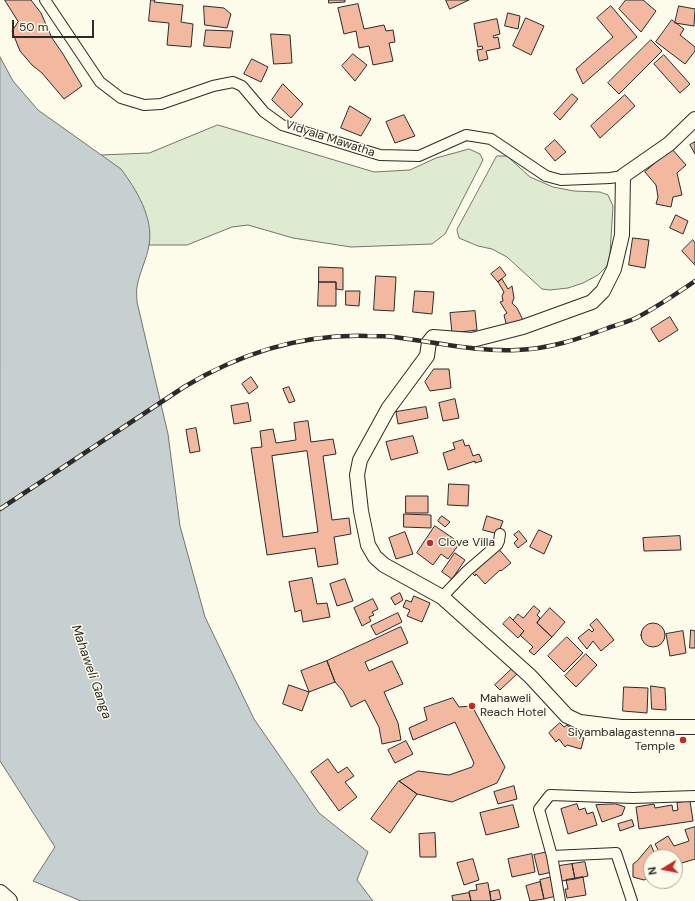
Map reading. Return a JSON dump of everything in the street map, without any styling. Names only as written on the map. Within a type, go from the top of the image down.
[{"type":"main road","points":[[0,893],[9,901]]},
{"type":"street","name":"Vidyala Mawatha","points":[[45,0],[100,82],[121,98],[144,105],[161,104],[213,86],[233,82],[242,86],[264,112],[282,124],[380,155],[419,156],[466,135],[491,139],[546,176],[561,180],[610,178],[623,176],[669,144],[695,119]]},
{"type":"street","points":[[623,176],[622,235],[614,269],[604,291],[592,302],[523,328],[472,340],[433,337],[429,342],[427,356],[388,409],[360,460],[357,475],[361,511],[368,545],[375,557],[384,565],[442,597],[530,676],[567,716],[580,722],[621,727],[695,727]]},
{"type":"street","points":[[442,597],[467,571],[496,545],[499,541],[500,534]]},
{"type":"street","points":[[560,901],[552,856],[539,809],[550,795],[633,798],[695,796]]},
{"type":"street","points":[[552,856],[616,853],[632,901]]},
{"type":"green space","points":[[218,125],[374,172],[410,170],[436,158],[469,149],[480,154],[483,160],[445,234],[432,244],[351,247],[293,238],[248,225],[232,227],[187,245],[149,245],[149,230],[101,155],[149,153]]},
{"type":"green space","points":[[497,156],[507,156],[530,177],[553,187],[574,191],[600,192],[608,195],[613,206],[610,254],[607,266],[598,275],[583,283],[568,288],[550,290],[542,289],[507,257],[492,249],[478,246],[459,238],[457,230]]},
{"type":"water","name":"Mahaweli Ganga","points":[[0,57],[13,81],[38,110],[121,169],[138,195],[142,204],[149,225],[150,235],[148,250],[139,276],[137,302],[168,434],[180,526],[205,617],[254,719],[319,813],[368,852],[357,880],[373,901],[81,901],[33,881],[55,847],[0,761]]},
{"type":"building","points":[[5,0],[31,0],[41,13],[52,38],[82,86],[64,99],[42,73],[32,65],[20,51],[12,31],[18,22]]},
{"type":"building","points":[[151,0],[155,0],[154,2],[183,5],[181,22],[193,24],[191,47],[167,45],[169,23],[149,21]]},
{"type":"building","points":[[329,0],[345,0],[345,2],[329,3]]},
{"type":"building","points":[[446,0],[469,0],[450,9]]},
{"type":"building","points":[[626,0],[643,0],[656,11],[641,32],[619,9]]},
{"type":"building","points":[[358,4],[364,29],[384,25],[386,31],[393,30],[395,42],[389,43],[393,61],[373,65],[369,46],[359,48],[356,31],[344,34],[338,8]]},
{"type":"building","points":[[204,6],[224,8],[231,14],[227,28],[205,25]]},
{"type":"building","points":[[611,6],[637,37],[583,84],[576,69],[613,37],[597,18]]},
{"type":"building","points":[[679,6],[695,9],[694,26],[675,23]]},
{"type":"building","points":[[508,13],[520,16],[518,29],[505,26]]},
{"type":"building","points":[[526,18],[544,26],[531,55],[513,46]]},
{"type":"building","points":[[497,19],[500,34],[493,36],[494,38],[498,37],[500,48],[486,51],[488,59],[479,61],[477,50],[483,49],[482,46],[478,47],[474,24]]},
{"type":"building","points":[[672,20],[684,29],[680,35],[695,47],[695,51],[685,64],[656,42]]},
{"type":"building","points":[[206,30],[233,31],[230,48],[204,46]]},
{"type":"building","points":[[271,34],[290,35],[292,63],[274,64]]},
{"type":"building","points":[[651,40],[662,51],[619,94],[608,83]]},
{"type":"building","points":[[353,54],[367,65],[355,81],[342,66]]},
{"type":"building","points":[[664,55],[690,84],[680,93],[654,64]]},
{"type":"building","points":[[252,59],[268,67],[261,82],[244,74]]},
{"type":"building","points":[[283,84],[303,104],[291,118],[272,100]]},
{"type":"building","points":[[572,94],[578,99],[560,120],[554,114]]},
{"type":"building","points":[[625,95],[635,106],[600,138],[591,126]]},
{"type":"building","points":[[350,106],[371,119],[361,136],[341,128]]},
{"type":"building","points":[[404,115],[415,136],[395,143],[386,122]]},
{"type":"building","points":[[555,140],[566,152],[555,161],[545,149]]},
{"type":"building","points":[[695,142],[695,154],[690,145]]},
{"type":"building","points":[[672,149],[686,165],[677,173],[682,195],[673,197],[671,207],[656,204],[658,197],[656,185],[645,172]]},
{"type":"building","points":[[676,215],[688,221],[683,234],[670,228]]},
{"type":"building","points":[[633,238],[649,240],[645,268],[629,265]]},
{"type":"building","points":[[693,240],[695,243],[695,265],[682,251]]},
{"type":"building","points":[[319,267],[343,268],[343,290],[336,289],[336,282],[319,282]]},
{"type":"building","points":[[500,267],[506,275],[498,282],[491,274]]},
{"type":"building","points":[[376,276],[396,277],[394,311],[374,310]]},
{"type":"building","points":[[502,279],[508,289],[512,286],[514,298],[512,303],[517,308],[524,322],[507,327],[504,315],[507,313],[500,302],[503,301],[502,296],[504,292],[498,282]]},
{"type":"building","points":[[319,282],[336,282],[336,306],[318,306]]},
{"type":"building","points":[[346,291],[360,291],[359,306],[346,305]]},
{"type":"building","points":[[415,291],[434,292],[432,314],[413,312]]},
{"type":"building","points":[[475,311],[477,330],[452,333],[450,313]]},
{"type":"building","points":[[670,317],[678,330],[659,342],[651,329]]},
{"type":"building","points":[[434,369],[449,369],[451,388],[430,391],[425,382]]},
{"type":"building","points":[[251,377],[258,387],[249,394],[242,384]]},
{"type":"building","points":[[289,387],[295,401],[289,403],[283,389]]},
{"type":"building","points":[[455,399],[459,418],[443,421],[439,403]]},
{"type":"building","points":[[248,403],[251,421],[234,424],[231,406]]},
{"type":"building","points":[[426,407],[428,418],[398,424],[396,412]]},
{"type":"building","points":[[308,421],[311,442],[333,439],[336,454],[323,456],[332,520],[349,518],[351,534],[334,537],[338,564],[318,567],[315,548],[267,555],[251,448],[262,447],[260,431],[273,429],[276,443],[296,440],[294,423]],"holes":[[[307,451],[318,532],[283,537],[272,456]]]},
{"type":"building","points":[[196,428],[200,451],[190,453],[186,430]]},
{"type":"building","points":[[413,436],[418,453],[391,460],[386,442]]},
{"type":"building","points":[[463,440],[465,446],[469,445],[473,456],[479,454],[482,461],[475,463],[475,461],[448,470],[443,453],[455,449],[453,443]]},
{"type":"building","points":[[449,484],[469,485],[468,506],[448,505]]},
{"type":"building","points":[[406,496],[428,496],[428,513],[406,513]]},
{"type":"building","points":[[404,514],[431,515],[431,528],[404,527]]},
{"type":"building","points":[[442,516],[450,522],[445,527],[438,521]]},
{"type":"building","points":[[487,516],[503,521],[498,534],[483,530]]},
{"type":"building","points":[[435,526],[460,543],[448,559],[441,554],[433,565],[417,553]]},
{"type":"building","points":[[539,530],[552,536],[544,554],[530,547]]},
{"type":"building","points":[[519,531],[527,541],[518,548],[514,543],[518,539],[514,535]]},
{"type":"building","points":[[405,532],[413,554],[396,559],[389,538]]},
{"type":"building","points":[[680,536],[681,550],[644,551],[643,538]]},
{"type":"building","points":[[496,546],[511,563],[501,571],[500,570],[485,584],[476,574],[475,576],[470,571]]},
{"type":"building","points":[[455,553],[465,560],[452,579],[442,572]]},
{"type":"building","points":[[312,578],[317,604],[327,603],[330,617],[303,622],[301,610],[295,612],[289,582]]},
{"type":"building","points":[[345,579],[353,601],[337,606],[330,584]]},
{"type":"building","points":[[400,593],[403,600],[395,605],[391,598]]},
{"type":"building","points":[[414,596],[430,603],[422,622],[407,616],[410,610],[403,607],[406,600],[411,602]]},
{"type":"building","points":[[373,599],[378,609],[372,612],[374,615],[369,617],[371,621],[362,626],[354,608]]},
{"type":"building","points":[[534,606],[540,611],[537,615],[540,618],[537,623],[552,637],[534,655],[529,651],[533,647],[520,635],[524,631],[513,620],[518,614],[523,618]]},
{"type":"building","points":[[550,608],[565,622],[552,637],[537,623]]},
{"type":"building","points":[[398,613],[402,622],[376,635],[371,626]]},
{"type":"building","points":[[510,617],[524,631],[518,638],[503,624]]},
{"type":"building","points":[[597,619],[614,640],[601,651],[593,641],[587,649],[578,638],[589,629],[592,632],[594,630],[590,625]]},
{"type":"building","points":[[653,623],[661,627],[665,635],[661,643],[653,647],[645,643],[641,635],[645,627]]},
{"type":"building","points":[[401,627],[408,643],[365,662],[369,671],[392,661],[403,684],[384,692],[398,723],[401,740],[382,744],[379,727],[365,700],[351,707],[343,691],[335,682],[327,661]]},
{"type":"building","points":[[691,630],[695,631],[695,648],[690,648]]},
{"type":"building","points":[[683,631],[686,653],[670,656],[666,634]]},
{"type":"building","points":[[567,637],[583,653],[564,672],[548,656]]},
{"type":"building","points":[[586,654],[597,665],[576,687],[565,676]]},
{"type":"building","points":[[327,661],[335,682],[309,692],[301,671]]},
{"type":"building","points":[[514,667],[519,672],[500,690],[495,685]]},
{"type":"building","points":[[289,685],[309,692],[302,711],[283,704]]},
{"type":"building","points":[[651,686],[665,688],[666,710],[652,709]]},
{"type":"building","points":[[624,687],[648,688],[647,713],[623,711]]},
{"type":"building","points":[[453,698],[459,707],[472,706],[505,767],[497,783],[452,802],[417,794],[399,781],[418,771],[449,775],[472,767],[474,763],[455,722],[413,740],[409,728],[427,720],[424,708]]},
{"type":"building","points":[[560,723],[564,727],[567,725],[577,732],[578,737],[584,738],[581,749],[567,745],[565,747],[559,739],[556,742],[549,733]]},
{"type":"building","points":[[406,741],[413,754],[395,763],[388,750]]},
{"type":"building","points":[[328,759],[338,773],[347,767],[354,776],[345,782],[357,797],[339,811],[311,772]]},
{"type":"building","points":[[399,781],[417,794],[390,833],[371,819]]},
{"type":"building","points":[[514,786],[517,799],[498,804],[494,792]]},
{"type":"building","points":[[690,801],[693,821],[639,829],[636,807],[654,804],[655,808],[672,805],[673,811],[678,810],[677,803]]},
{"type":"building","points":[[577,804],[579,810],[585,808],[587,814],[593,812],[597,825],[568,834],[561,809]]},
{"type":"building","points":[[616,804],[625,807],[622,815],[602,822],[596,805]]},
{"type":"building","points":[[513,805],[519,827],[486,835],[480,813]]},
{"type":"building","points":[[632,820],[634,826],[620,831],[618,824]]},
{"type":"building","points":[[695,827],[695,859],[683,863],[683,849],[658,849],[655,844],[668,836],[674,846],[689,841],[685,830]]},
{"type":"building","points":[[435,833],[436,857],[420,857],[419,834]]},
{"type":"building","points":[[651,845],[653,849],[648,849]]},
{"type":"building","points":[[548,852],[552,872],[539,875],[534,855]]},
{"type":"building","points":[[532,854],[535,872],[512,877],[508,859]]},
{"type":"building","points":[[643,854],[643,880],[633,877],[633,864]]},
{"type":"building","points":[[473,859],[479,880],[464,885],[457,863]]},
{"type":"building","points":[[585,862],[588,876],[575,879],[572,864]]},
{"type":"building","points":[[572,864],[575,879],[562,881],[559,866]]},
{"type":"building","points":[[552,877],[556,896],[544,899],[540,880]]},
{"type":"building","points":[[583,877],[586,895],[567,898],[565,889],[568,889],[566,880]]},
{"type":"building","points":[[540,882],[544,899],[530,901],[526,886]]},
{"type":"building","points":[[488,883],[491,901],[471,901],[469,891],[477,890],[476,885]]},
{"type":"building","points":[[499,890],[501,899],[491,901],[490,892]]},
{"type":"building","points":[[469,893],[471,901],[453,901],[452,896]]},
{"type":"railway","points":[[0,509],[184,387],[227,364],[249,355],[295,342],[342,336],[384,336],[486,350],[541,348],[575,340],[636,318],[659,305],[695,281]]},
{"type":"place","name":"Clove Villa","points":[[430,543]]},
{"type":"place","name":"Mahaweli Reach Hotel","points":[[472,706]]},
{"type":"place","name":"Siyambalagastenna Temple","points":[[683,740]]}]
